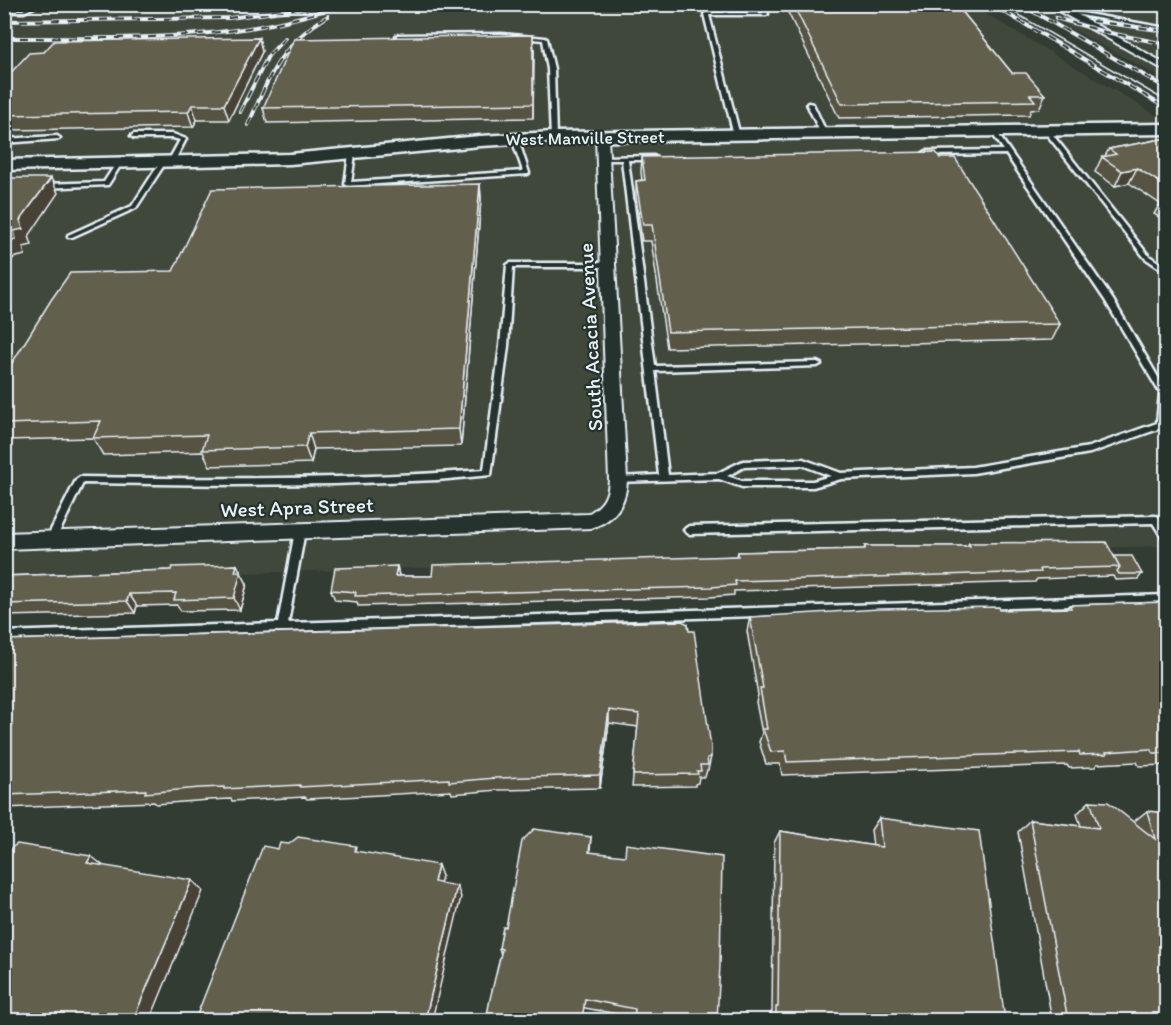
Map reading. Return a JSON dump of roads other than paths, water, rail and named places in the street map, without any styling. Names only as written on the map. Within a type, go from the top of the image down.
[{"type":"street","points":[[1051,4],[1167,68]]},
{"type":"street","name":"West Manville Street","points":[[4,165],[290,159],[554,137],[1167,129]]},
{"type":"street","name":"South Acacia Avenue","points":[[591,521],[610,509],[618,495],[602,138]]},
{"type":"street","name":"West Apra Street","points":[[4,541],[591,521]]},
{"type":"lane","points":[[4,11],[24,11],[38,4]]},
{"type":"lane","points":[[724,4],[727,14]]},
{"type":"lane","points":[[762,4],[766,14]]},
{"type":"lane","points":[[1063,11],[1167,29]]},
{"type":"lane","points":[[737,136],[706,14],[774,14]]},
{"type":"lane","points":[[398,36],[502,35],[544,39],[551,69],[554,137]]},
{"type":"lane","points":[[4,80],[10,74]]},
{"type":"lane","points":[[810,104],[824,134]]},
{"type":"lane","points":[[1047,131],[1147,257],[1167,270]]},
{"type":"lane","points":[[618,480],[719,476],[742,484],[813,484],[842,476],[973,470],[1090,450],[1161,425],[1164,393],[1109,300],[994,132]]},
{"type":"lane","points":[[70,236],[134,207],[183,139],[174,136],[134,136]]},
{"type":"lane","points":[[4,141],[57,138]]},
{"type":"lane","points":[[352,154],[348,184],[526,173],[515,139]]},
{"type":"lane","points":[[924,153],[1007,152]]},
{"type":"lane","points":[[603,159],[666,158]]},
{"type":"lane","points":[[625,159],[664,478]]},
{"type":"lane","points":[[34,186],[106,184],[119,163]]},
{"type":"lane","points":[[51,540],[80,480],[169,482],[399,480],[488,473],[504,346],[510,265],[608,265]]},
{"type":"lane","points":[[651,369],[817,364]]},
{"type":"lane","points":[[719,476],[743,464],[803,462],[842,476]]},
{"type":"lane","points":[[689,530],[1161,519],[1167,536]]},
{"type":"lane","points":[[282,627],[300,531]]},
{"type":"lane","points":[[4,636],[1167,598]]},
{"type":"tram line","points":[[1000,4],[1166,101]]},
{"type":"railway","points":[[4,38],[132,38],[229,31],[272,24],[345,4]]},
{"type":"railway","points":[[991,4],[1166,108]]},
{"type":"railway","points":[[1020,4],[1166,88]]},
{"type":"railway","points":[[4,21],[229,18],[313,7]]},
{"type":"railway","points":[[248,125],[270,77],[287,50],[311,27],[328,16]]},
{"type":"railway","points":[[1056,18],[1105,32],[1166,44]]},
{"type":"railway","points":[[1092,21],[1166,31]]},
{"type":"railway","points":[[240,112],[268,56],[285,38]]}]
